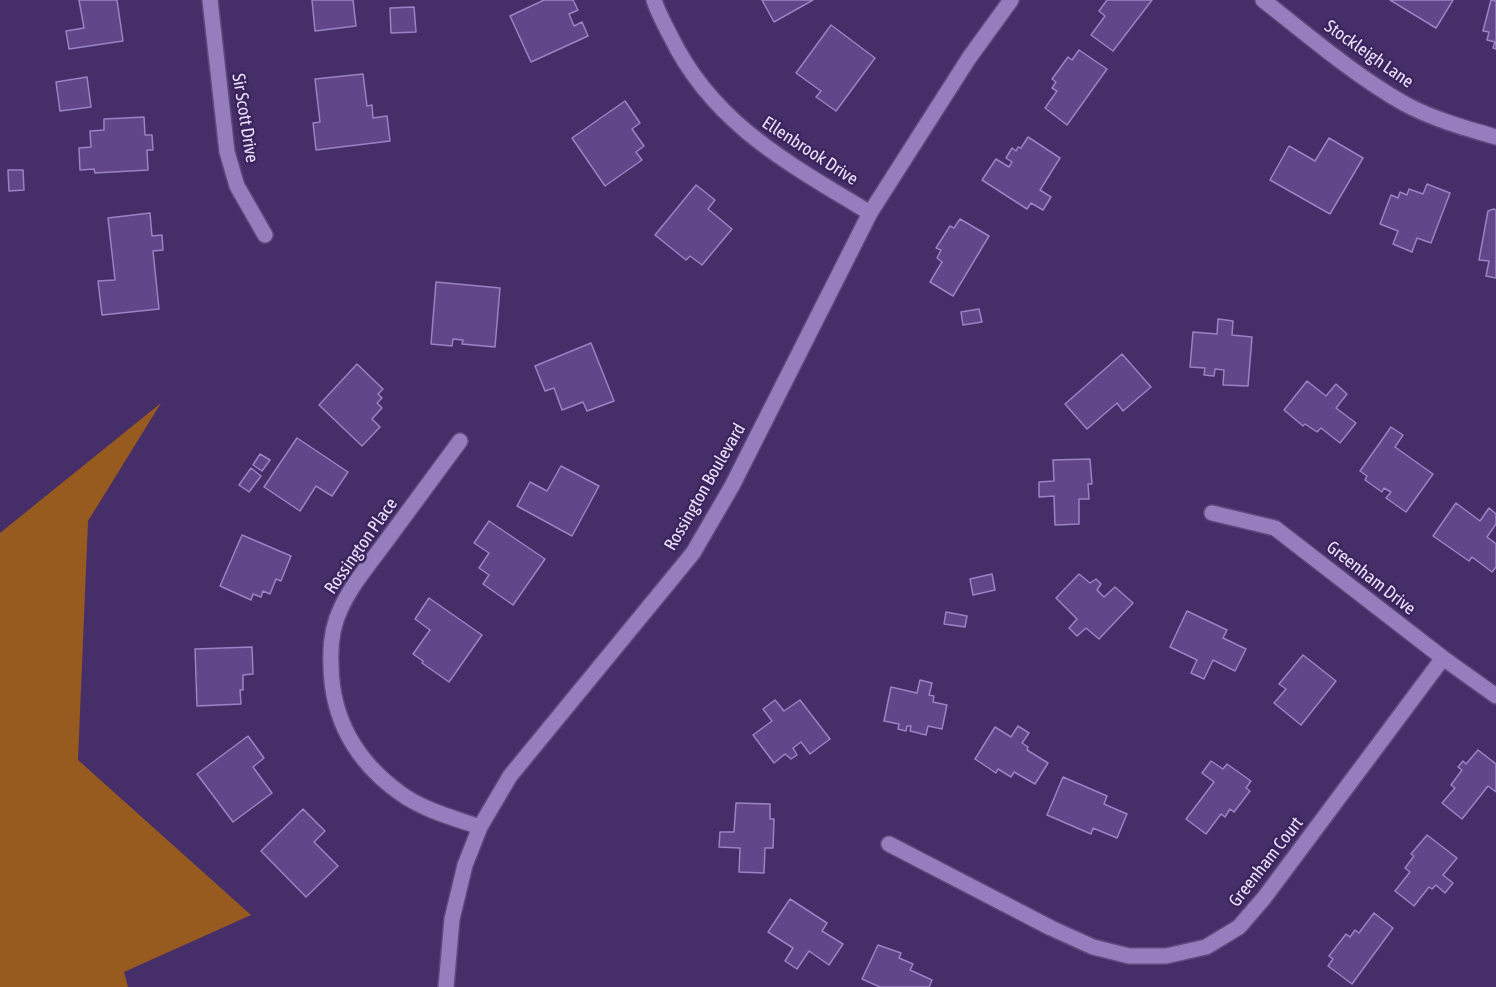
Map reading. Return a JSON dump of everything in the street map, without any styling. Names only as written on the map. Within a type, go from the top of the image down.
[{"type":"street","name":"Sir Scott Drive","points":[[210,0],[227,152],[237,186],[265,235]]},
{"type":"street","name":"Ellenbrook Drive","points":[[654,0],[680,55],[712,99],[750,136],[870,213]]},
{"type":"street","name":"Rossington Boulevard","points":[[446,987],[452,919],[465,866],[480,826],[510,776],[693,553],[732,486],[870,213],[969,58],[1011,0]]},
{"type":"street","name":"Stockleigh Lane","points":[[1263,0],[1360,75],[1406,104],[1444,121],[1496,137]]},
{"type":"street","name":"Rossington Place","points":[[460,441],[360,576],[340,609],[330,646],[331,682],[338,714],[350,741],[369,767],[402,794],[440,813],[480,826]]},
{"type":"street","name":"Greenham Drive","points":[[1212,513],[1275,528],[1443,658],[1496,696]]},
{"type":"street","name":"Greenham Court","points":[[889,844],[1051,928],[1093,947],[1129,956],[1166,956],[1206,946],[1239,927],[1264,898],[1443,658]]},
{"type":"shaded area","points":[[161,403],[88,521],[78,760],[251,915],[124,972],[128,987],[0,987],[0,533]]},
{"type":"building","points":[[79,0],[117,0],[123,41],[69,49],[66,31],[84,28]]},
{"type":"building","points":[[312,0],[353,0],[356,26],[315,31]]},
{"type":"building","points":[[544,0],[573,0],[578,10],[569,14],[574,26],[582,22],[588,36],[531,62],[510,16]]},
{"type":"building","points":[[762,0],[813,0],[774,22]]},
{"type":"building","points":[[1107,0],[1152,0],[1113,51],[1091,35],[1105,16],[1099,11]]},
{"type":"building","points":[[1390,0],[1453,0],[1436,28]]},
{"type":"building","points":[[1491,0],[1496,1],[1496,49],[1493,48],[1495,42],[1487,40],[1489,32],[1483,31]]},
{"type":"building","points":[[414,7],[416,32],[391,33],[390,8]]},
{"type":"building","points":[[831,25],[875,58],[836,111],[816,97],[821,91],[796,73]]},
{"type":"building","points":[[1079,50],[1107,69],[1067,125],[1045,108],[1057,91],[1052,88],[1056,82],[1052,79],[1068,57],[1072,60]]},
{"type":"building","points":[[363,74],[367,106],[372,105],[373,118],[387,116],[390,141],[316,150],[313,123],[320,122],[315,79]]},
{"type":"building","points":[[87,77],[91,107],[60,111],[56,82]]},
{"type":"building","points":[[625,101],[640,123],[632,129],[644,146],[636,152],[642,160],[605,186],[572,138]]},
{"type":"building","points":[[144,117],[145,135],[152,135],[153,150],[147,150],[148,170],[95,173],[94,169],[80,170],[79,148],[91,147],[90,131],[104,130],[104,119]]},
{"type":"building","points":[[1028,137],[1060,158],[1040,190],[1051,197],[1043,210],[1031,203],[1027,209],[982,180],[996,159],[1009,167],[1012,162],[1006,158],[1012,148],[1016,151],[1018,147],[1021,148]]},
{"type":"building","points":[[1329,138],[1363,158],[1330,214],[1270,180],[1289,146],[1315,161]]},
{"type":"building","points":[[8,170],[23,170],[24,190],[9,191]]},
{"type":"building","points":[[1427,184],[1450,193],[1431,243],[1417,238],[1412,252],[1393,244],[1398,231],[1380,224],[1391,195],[1398,198],[1400,192],[1407,195],[1409,189],[1423,194]]},
{"type":"building","points":[[696,185],[715,200],[708,209],[732,229],[702,265],[690,256],[686,260],[655,235]]},
{"type":"building","points":[[1496,210],[1496,278],[1486,276],[1489,261],[1479,260],[1488,211]]},
{"type":"building","points":[[150,213],[152,236],[162,235],[163,250],[153,251],[159,309],[102,315],[98,281],[115,280],[108,218]]},
{"type":"building","points":[[960,219],[989,236],[953,296],[930,282],[942,262],[937,258],[941,250],[936,248],[950,226],[954,228]]},
{"type":"building","points":[[436,282],[500,288],[495,347],[462,344],[463,340],[453,339],[452,346],[431,344]]},
{"type":"building","points":[[979,309],[982,322],[963,325],[961,312]]},
{"type":"building","points":[[1218,319],[1233,321],[1232,335],[1252,337],[1248,386],[1223,385],[1224,370],[1215,369],[1214,376],[1204,375],[1205,368],[1190,367],[1193,332],[1217,334]]},
{"type":"building","points":[[591,343],[614,401],[587,411],[583,402],[562,410],[554,388],[545,391],[535,366]]},
{"type":"building","points":[[1122,354],[1151,387],[1123,411],[1117,403],[1087,429],[1065,404]]},
{"type":"building","points":[[357,364],[383,389],[378,394],[382,398],[377,403],[382,408],[372,419],[380,427],[362,446],[319,405]]},
{"type":"building","points":[[1307,381],[1326,396],[1336,384],[1347,394],[1336,408],[1356,423],[1340,443],[1321,428],[1317,432],[1305,424],[1303,426],[1284,410]]},
{"type":"building","points":[[1391,427],[1403,435],[1395,447],[1433,474],[1406,512],[1386,498],[1391,492],[1384,488],[1382,492],[1365,480],[1367,476],[1360,471]]},
{"type":"building","points":[[297,438],[348,472],[332,496],[316,486],[300,511],[264,487]]},
{"type":"building","points":[[260,454],[270,460],[262,471],[253,465]]},
{"type":"building","points":[[1090,459],[1092,484],[1088,484],[1089,499],[1079,499],[1079,524],[1055,525],[1054,496],[1039,497],[1039,482],[1054,481],[1053,460]]},
{"type":"building","points":[[561,466],[599,486],[572,536],[517,506],[530,482],[547,491]]},
{"type":"building","points":[[251,468],[261,476],[249,492],[239,485]]},
{"type":"building","points":[[1456,503],[1480,521],[1489,508],[1496,514],[1496,524],[1487,537],[1496,544],[1496,567],[1492,572],[1472,557],[1469,561],[1433,536]]},
{"type":"building","points":[[489,521],[545,559],[513,605],[483,584],[489,575],[479,568],[489,553],[474,543]]},
{"type":"building","points":[[242,535],[291,556],[281,581],[276,579],[270,594],[263,591],[261,597],[253,594],[251,600],[220,586]]},
{"type":"building","points":[[992,574],[995,590],[973,595],[970,579]]},
{"type":"building","points":[[1079,574],[1090,583],[1096,579],[1101,584],[1097,590],[1104,597],[1115,587],[1133,603],[1099,639],[1086,628],[1077,636],[1069,628],[1077,619],[1056,598]]},
{"type":"building","points":[[429,598],[482,635],[449,682],[413,654],[430,630],[415,619]]},
{"type":"building","points":[[1187,611],[1227,630],[1223,638],[1246,649],[1235,671],[1213,660],[1204,679],[1191,673],[1197,660],[1170,647]]},
{"type":"building","points":[[946,612],[967,616],[965,627],[944,624]]},
{"type":"building","points":[[252,647],[253,674],[243,675],[243,690],[240,690],[241,704],[197,706],[195,649]]},
{"type":"building","points":[[1303,655],[1336,681],[1301,725],[1274,703],[1286,689],[1279,684]]},
{"type":"building","points":[[920,680],[932,683],[929,695],[934,696],[933,702],[947,705],[942,729],[928,726],[926,735],[910,731],[911,726],[907,726],[906,731],[898,729],[899,724],[884,721],[891,687],[917,693]]},
{"type":"building","points":[[775,700],[784,711],[800,700],[830,739],[810,754],[801,742],[793,748],[797,755],[791,759],[785,754],[774,763],[753,735],[772,721],[763,709]]},
{"type":"building","points":[[1018,726],[1029,733],[1022,743],[1028,747],[1027,750],[1048,763],[1035,784],[1014,772],[1011,777],[998,769],[996,773],[975,759],[995,727],[1011,737]]},
{"type":"building","points":[[248,736],[264,758],[253,767],[272,793],[233,822],[197,774]]},
{"type":"building","points":[[1478,750],[1496,764],[1496,792],[1488,786],[1462,819],[1442,803],[1455,788],[1451,785],[1462,770],[1458,767],[1463,761],[1466,764]]},
{"type":"building","points":[[1211,761],[1223,769],[1227,764],[1251,781],[1246,788],[1250,791],[1234,812],[1230,809],[1225,817],[1221,814],[1206,834],[1186,819],[1214,782],[1202,773]]},
{"type":"building","points":[[1063,777],[1107,796],[1104,804],[1127,814],[1117,838],[1093,828],[1091,834],[1047,815]]},
{"type":"building","points":[[736,803],[770,804],[770,819],[774,819],[773,848],[765,848],[764,873],[739,872],[740,848],[719,847],[720,832],[734,832]]},
{"type":"building","points":[[303,809],[325,831],[314,842],[338,866],[306,897],[261,851]]},
{"type":"building","points":[[1427,835],[1457,858],[1443,875],[1453,883],[1445,893],[1436,885],[1432,889],[1429,887],[1414,906],[1395,891],[1410,872],[1405,868],[1414,856],[1411,854]]},
{"type":"building","points":[[790,899],[827,923],[822,931],[843,944],[829,965],[809,951],[797,969],[785,961],[793,948],[768,932]]},
{"type":"building","points":[[1374,913],[1393,928],[1352,984],[1328,966],[1333,959],[1329,956],[1346,934],[1350,937],[1355,930],[1359,933]]},
{"type":"building","points":[[878,945],[901,953],[899,958],[913,964],[910,970],[932,980],[929,987],[880,987],[862,979]]}]
